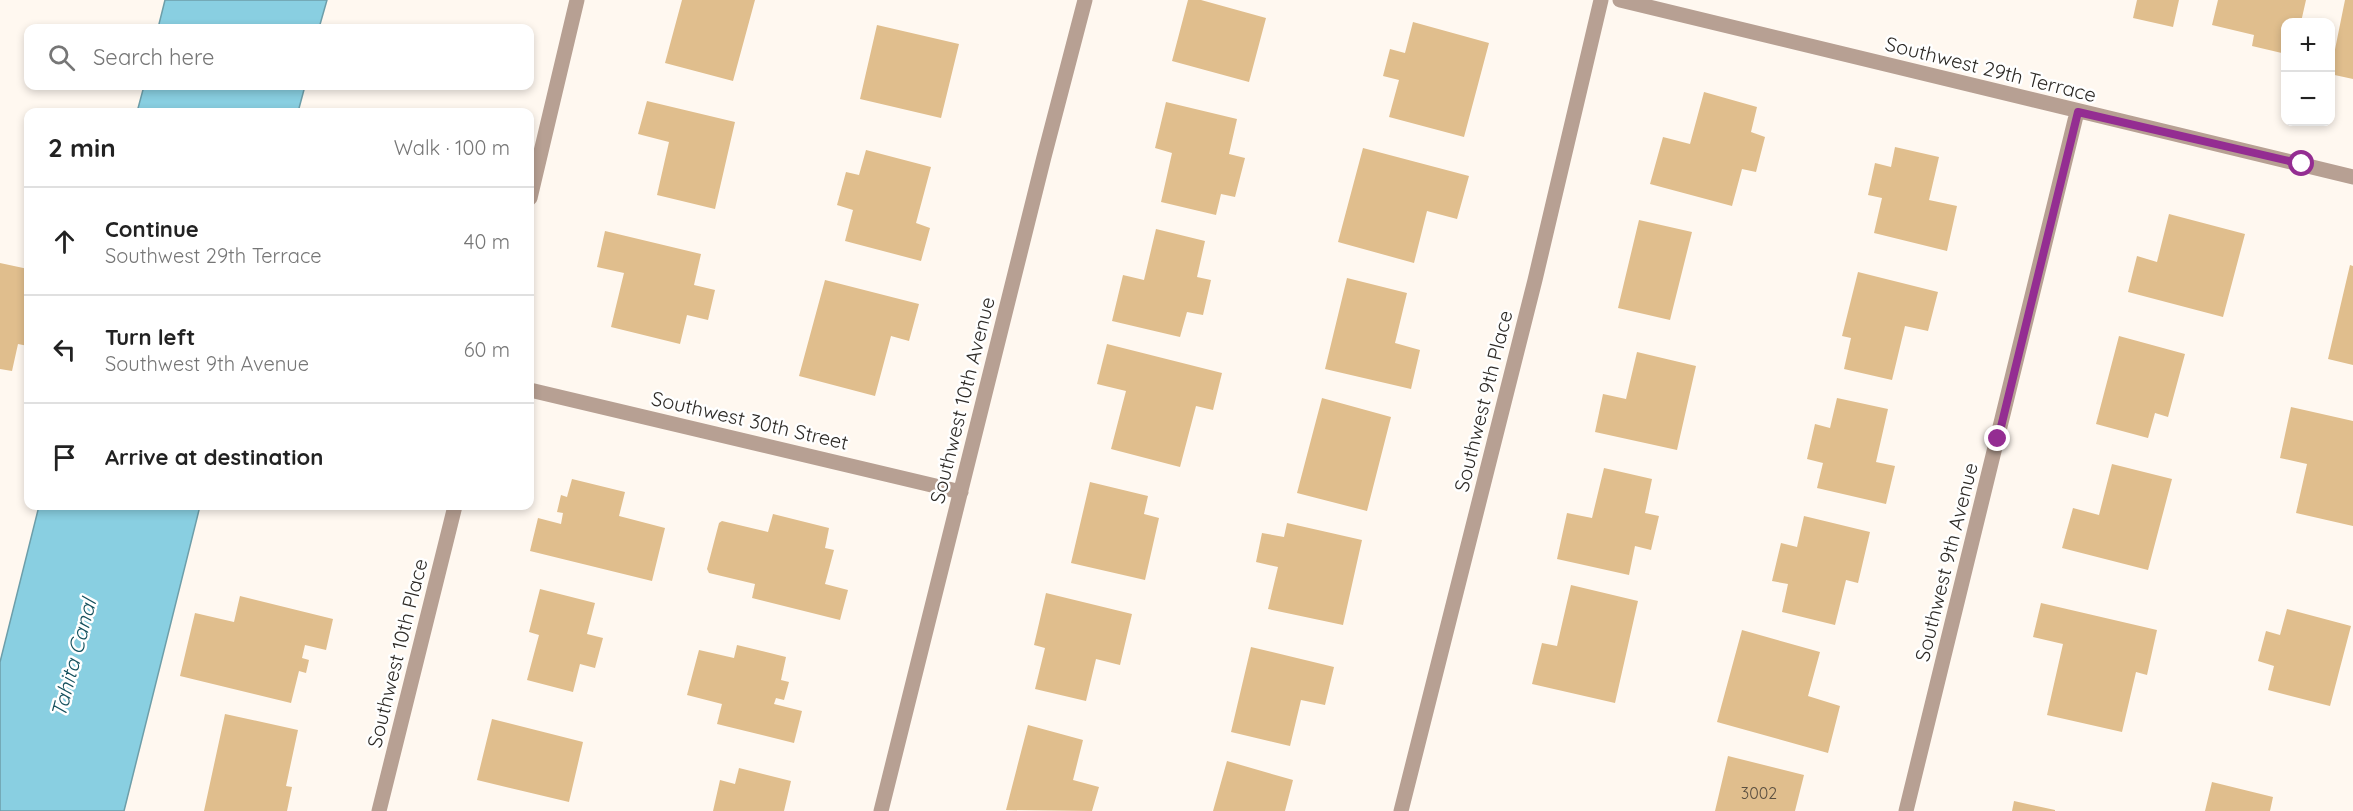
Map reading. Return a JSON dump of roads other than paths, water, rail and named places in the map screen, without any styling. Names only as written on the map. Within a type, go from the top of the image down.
[{"type":"street","points":[[534,182],[578,0]]},
{"type":"street","name":"Southwest 10th Avenue","points":[[881,811],[1086,0]]},
{"type":"street","name":"Southwest 9th Place","points":[[1401,811],[1532,291],[1601,0]]},
{"type":"street","name":"Southwest 29th Terrace","points":[[1620,0],[2353,177]]},
{"type":"street","name":"Southwest 9th Avenue","points":[[1906,811],[2078,112]]},
{"type":"street","name":"Southwest 30th Street","points":[[534,391],[961,492]]},
{"type":"street","name":"Southwest 10th Place","points":[[379,811],[454,510]]},
{"type":"water","points":[[165,0],[327,0],[320,24],[159,24]]},
{"type":"water","points":[[143,90],[304,90],[299,108],[138,108]]},
{"type":"water","name":"Tahita Canal","points":[[38,510],[199,510],[124,811],[0,811],[0,662]]}]
